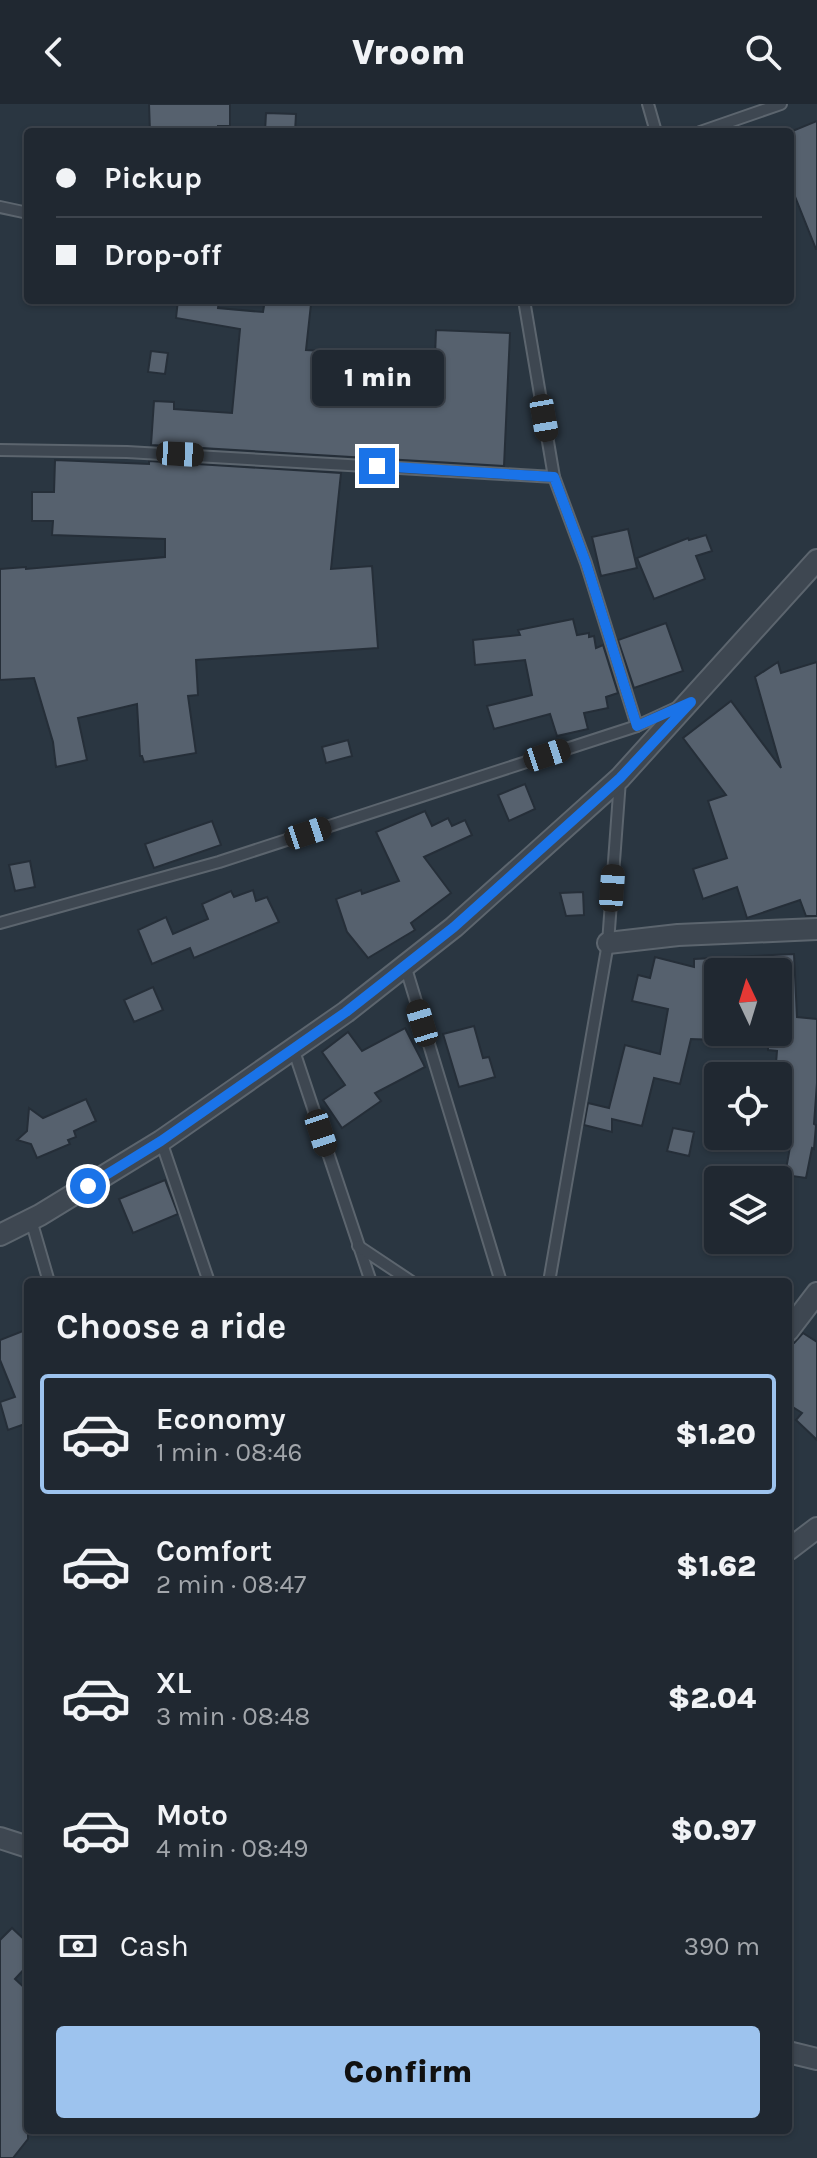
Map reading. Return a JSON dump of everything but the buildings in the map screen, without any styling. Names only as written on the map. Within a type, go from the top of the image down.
[{"type":"street","points":[[0,1235],[31,1220],[161,1141],[346,1012],[454,927],[620,778],[817,560]]},
{"type":"street","points":[[608,943],[678,935],[817,929]]},
{"type":"street","points":[[792,1326],[817,1293]]},
{"type":"street","points":[[792,1547],[817,1528]]},
{"type":"street","points":[[0,1838],[24,1846]]},
{"type":"street","points":[[792,2053],[817,2059]]},
{"type":"lane","points":[[648,104],[655,128]]},
{"type":"lane","points":[[712,128],[781,104]]},
{"type":"lane","points":[[0,207],[24,212]]},
{"type":"lane","points":[[525,304],[554,477],[586,563],[637,726]]},
{"type":"lane","points":[[0,450],[171,454],[554,477]]},
{"type":"lane","points":[[0,923],[219,862],[637,726],[691,702]]},
{"type":"lane","points":[[550,1278],[608,943],[620,778]]},
{"type":"lane","points":[[405,965],[500,1278]]},
{"type":"lane","points":[[293,1048],[370,1278]]},
{"type":"lane","points":[[161,1141],[208,1278]]},
{"type":"lane","points":[[31,1220],[48,1278]]},
{"type":"lane","points":[[358,1246],[406,1278]]},
{"type":"route","points":[[88,1186],[161,1141],[346,1012],[454,927],[620,778],[691,702],[637,726],[586,563],[554,477],[377,466]]}]
